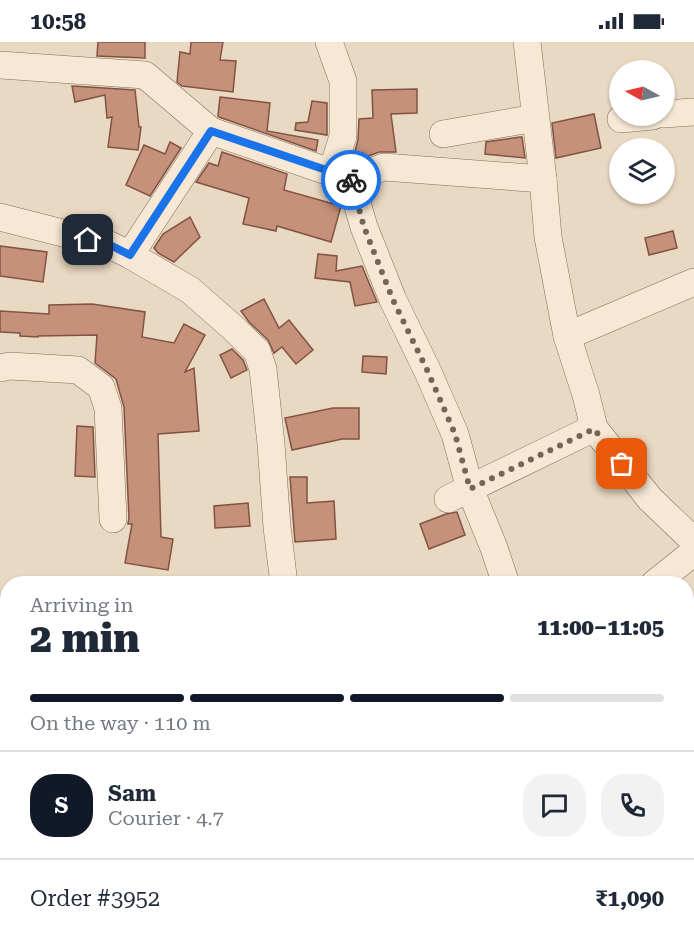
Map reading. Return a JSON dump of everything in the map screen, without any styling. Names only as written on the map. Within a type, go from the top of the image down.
[{"type":"street","points":[[329,42],[343,81],[341,175],[393,300],[455,434],[459,494],[494,548],[504,576]]},
{"type":"street","points":[[527,42],[548,237],[567,336],[594,429],[650,499],[694,541]]},
{"type":"street","points":[[0,65],[145,75],[211,131],[341,175],[384,167],[543,180]]},
{"type":"street","points":[[675,113],[694,112]]},
{"type":"street","points":[[443,134],[535,118]]},
{"type":"street","points":[[130,255],[211,131]]},
{"type":"street","points":[[0,217],[110,245],[130,255],[190,290],[257,351],[263,369],[271,444],[276,527],[283,576]]},
{"type":"street","points":[[567,336],[694,282]]},
{"type":"street","points":[[0,368],[10,366],[78,370],[101,387],[108,408],[113,519]]},
{"type":"street","points":[[459,494],[594,429]]},
{"type":"street","points":[[664,576],[694,552]]},
{"type":"building","points":[[98,42],[145,42],[145,58],[97,56]]},
{"type":"building","points":[[191,42],[223,42],[220,60],[236,61],[233,92],[182,86],[177,82],[180,52],[190,54]]},
{"type":"building","points":[[72,86],[135,90],[139,127],[141,127],[138,150],[108,147],[112,117],[107,118],[105,95],[75,102]]},
{"type":"building","points":[[417,89],[417,113],[391,114],[396,152],[379,152],[353,159],[358,140],[359,119],[373,118],[372,90]]},
{"type":"building","points":[[220,97],[270,103],[267,131],[318,140],[316,151],[219,117]]},
{"type":"building","points":[[312,101],[327,103],[327,135],[295,130],[296,123],[308,122]]},
{"type":"building","points":[[594,114],[601,148],[556,158],[552,123]]},
{"type":"building","points":[[522,137],[525,158],[485,154],[486,142]]},
{"type":"building","points":[[170,142],[181,148],[150,196],[126,185],[144,145],[165,154]]},
{"type":"building","points":[[222,152],[287,174],[284,190],[341,206],[331,242],[277,226],[276,231],[243,224],[249,198],[196,182],[209,163],[218,166]]},
{"type":"building","points":[[190,217],[200,237],[174,262],[158,253],[154,248],[163,234]]},
{"type":"building","points":[[673,231],[677,248],[649,255],[645,238]]},
{"type":"building","points":[[0,246],[47,252],[43,282],[0,276]]},
{"type":"building","points":[[318,254],[337,256],[336,271],[362,266],[377,302],[355,306],[350,282],[315,278]]},
{"type":"building","points":[[264,299],[279,328],[289,320],[313,350],[296,364],[282,347],[274,353],[268,340],[241,311]]},
{"type":"building","points":[[92,304],[145,312],[142,337],[174,343],[184,324],[205,335],[185,372],[194,368],[199,431],[158,434],[161,537],[173,539],[168,570],[125,563],[132,524],[128,524],[124,407],[116,379],[95,363],[97,335],[38,337],[0,332],[0,311],[49,314],[49,305]]},
{"type":"building","points":[[232,349],[243,360],[247,370],[231,378],[220,355]]},
{"type":"building","points":[[363,356],[387,357],[386,374],[362,372]]},
{"type":"building","points":[[333,408],[359,408],[359,439],[342,439],[292,450],[285,418]]},
{"type":"building","points":[[77,426],[93,427],[95,477],[75,476]]},
{"type":"building","points":[[290,477],[307,477],[307,503],[334,501],[336,539],[295,542]]},
{"type":"building","points":[[248,503],[250,526],[215,528],[214,506]]},
{"type":"building","points":[[457,512],[465,535],[429,549],[420,524]]},
{"type":"way so far","points":[[351,180],[364,227],[393,300],[455,434],[470,489],[594,429],[622,464]]},
{"type":"route","points":[[88,240],[110,245],[130,255],[211,131],[351,180]]}]
